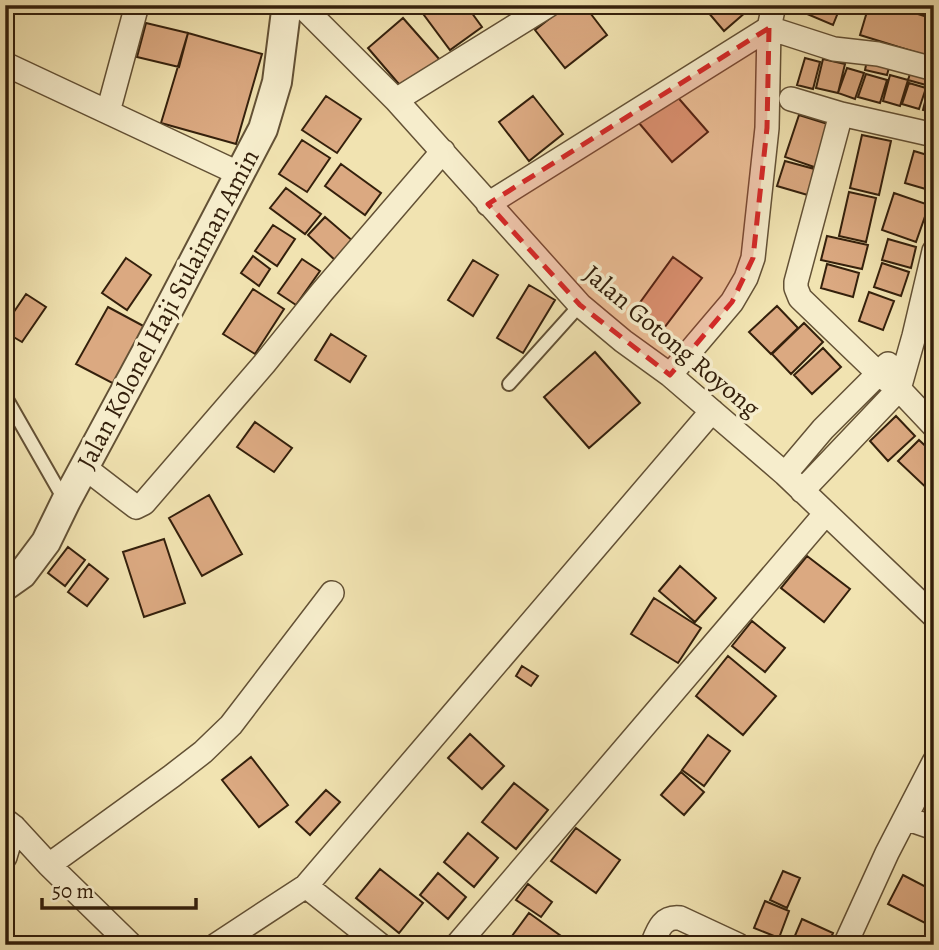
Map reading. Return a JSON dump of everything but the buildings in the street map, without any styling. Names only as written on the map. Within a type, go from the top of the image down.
[{"type":"street","points":[[108,112],[137,5]]},
{"type":"street","points":[[397,100],[549,5]]},
{"type":"street","name":"Jalan Gotong Royong","points":[[292,7],[397,100],[580,305],[670,375],[785,474],[934,616]]},
{"type":"street","name":"Jalan Kolonel Haji Sulaiman Amin","points":[[5,586],[22,574],[46,542],[65,501],[263,128],[277,82],[292,7]]},
{"type":"street","points":[[772,16],[834,49],[878,54],[934,69]]},
{"type":"street","points":[[488,204],[772,16]]},
{"type":"street","points":[[670,375],[732,302],[746,278],[753,258],[767,128],[772,16]]},
{"type":"street","points":[[5,64],[240,174]]},
{"type":"street","points":[[791,99],[841,114],[934,135]]},
{"type":"street","points":[[841,114],[796,288],[800,298],[878,374],[899,389],[934,426]]},
{"type":"street","points":[[84,467],[136,508],[144,503],[443,151]]},
{"type":"street","points":[[802,491],[899,389],[934,251]]},
{"type":"street","points":[[785,474],[823,429],[914,336]]},
{"type":"street","points":[[216,945],[306,886],[712,411]]},
{"type":"street","points":[[457,945],[826,513]]},
{"type":"street","points":[[49,865],[203,752],[231,725],[332,593]]},
{"type":"street","points":[[845,945],[934,762]]},
{"type":"street","points":[[905,818],[934,828]]},
{"type":"street","points":[[10,823],[131,945]]},
{"type":"street","points":[[5,857],[10,823]]},
{"type":"street","points":[[306,886],[380,945]]},
{"type":"street","points":[[652,945],[662,923],[674,917],[738,945]]},
{"type":"lane","points":[[509,384],[580,305]]},
{"type":"lane","points":[[5,396],[65,501]]},
{"type":"highlighted area","points":[[769,28],[767,128],[753,258],[732,302],[670,375],[580,305],[488,204]]}]
